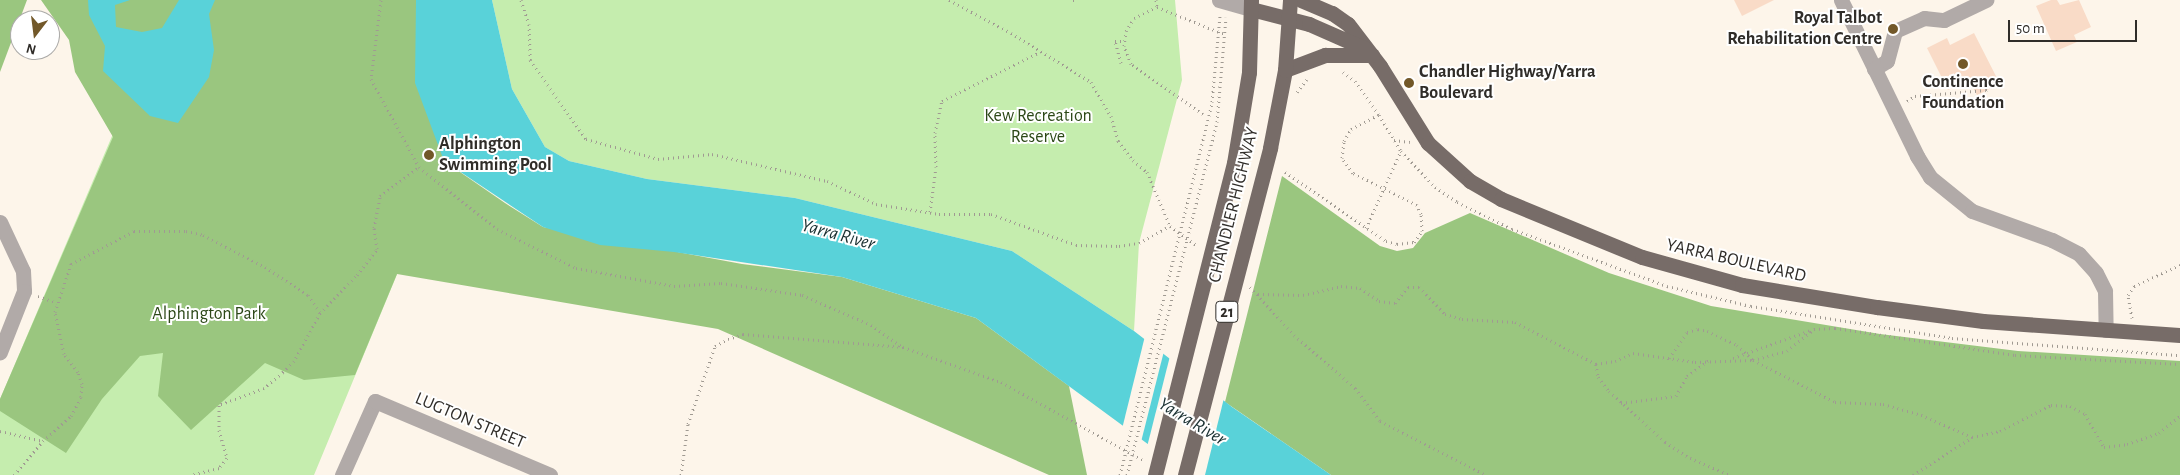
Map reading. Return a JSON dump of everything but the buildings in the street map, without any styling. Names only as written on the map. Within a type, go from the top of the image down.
[{"type":"main road","name":"CHANDLER HIGHWAY","points":[[1185,475],[1270,148],[1285,70],[1290,0]]},
{"type":"main road","name":"YARRA BOULEVARD","points":[[1301,0],[1338,16],[1369,52],[1428,143],[1470,181],[1501,199],[1642,257],[1707,277],[1794,295],[1944,317],[2180,335]]},
{"type":"main road","points":[[1251,4],[1316,26],[1369,52]]},
{"type":"main road","name":"CHANDLER HIGHWAY","points":[[1152,469],[1241,129],[1249,72],[1251,4]]},
{"type":"main road","points":[[1285,70],[1325,55],[1369,52]]},
{"type":"street","points":[[1219,0],[1251,4]]},
{"type":"street","points":[[1841,0],[1917,156],[1930,177],[1946,192],[1984,217],[2067,247],[2089,263],[2105,291],[2106,330]]},
{"type":"street","points":[[1874,69],[1887,61],[1895,31],[1924,18],[1944,20],[1986,0]]},
{"type":"street","points":[[0,222],[23,271],[24,291],[0,352]]},
{"type":"street","name":"LUGTON STREET","points":[[342,475],[375,400],[522,470],[550,475]]},
{"type":"path","points":[[381,0],[371,79],[419,167],[497,229],[576,268],[674,286],[721,283],[802,295],[871,325],[903,347],[1001,382],[1152,469]]},
{"type":"path","points":[[520,0],[529,24],[530,60],[586,139],[658,159],[712,154],[827,181],[876,204],[930,212],[991,214],[1076,245],[1093,246],[1138,243],[1170,226]]},
{"type":"path","points":[[949,0],[1091,82],[1101,96],[1118,141],[1133,160],[1147,172],[1170,226],[1205,251]]},
{"type":"path","points":[[1156,0],[1157,6]]},
{"type":"path","points":[[1127,475],[1217,122],[1224,34],[1157,6]]},
{"type":"path","points":[[1157,6],[1134,18],[1126,30],[1124,41],[1127,56],[1134,67],[1203,114]]},
{"type":"path","points":[[1120,475],[1201,152],[1213,97],[1219,32]]},
{"type":"path","points":[[1120,63],[1115,42],[1124,41]]},
{"type":"path","points":[[930,212],[936,167],[935,133],[942,101],[1041,52]]},
{"type":"path","points":[[1338,70],[1355,81],[1401,151],[1434,187],[1457,202],[1512,229],[1540,238]]},
{"type":"path","points":[[1904,108],[1908,100],[1916,96],[1986,90],[1996,84]]},
{"type":"path","points":[[1285,172],[1366,228],[1397,244],[1414,242],[1422,230],[1421,214],[1417,205],[1353,173],[1342,158],[1344,141],[1351,129],[1379,115]]},
{"type":"path","points":[[1366,228],[1401,151]]},
{"type":"path","points":[[191,475],[219,468],[227,458],[220,430],[219,405],[264,388],[294,361],[320,313],[357,275],[377,249],[374,228],[380,196],[419,167]]},
{"type":"path","points":[[14,475],[42,441],[72,416],[81,397],[82,384],[78,372],[64,354],[55,312],[71,264],[81,257],[134,231],[186,231],[203,236],[265,267],[308,295],[320,313]]},
{"type":"path","points":[[2133,331],[2128,295],[2134,286],[2180,265]]},
{"type":"path","points":[[1245,283],[1258,294],[1266,308],[1294,335],[1355,388],[1380,421],[1486,475]]},
{"type":"path","points":[[1258,294],[1303,295],[1341,286],[1360,288],[1379,301],[1394,303],[1408,287],[1419,287],[1444,314],[1462,319],[1515,322],[1596,364],[1615,361],[1633,353],[1668,358],[1753,360],[1787,351],[1814,329]]},
{"type":"path","points":[[1732,359],[1745,352],[1785,342],[1814,329],[1835,328],[2015,355],[2180,364]]},
{"type":"path","points":[[1668,358],[1679,340],[1698,329],[1723,337],[1753,360],[1835,402],[1883,404],[1921,414],[1972,437]]},
{"type":"path","points":[[681,475],[688,424],[715,346],[744,334],[903,347]]},
{"type":"path","points":[[1621,403],[1676,396],[1687,376],[1710,360]]},
{"type":"path","points":[[1596,364],[1598,377],[1621,403],[1665,442],[1690,458],[1730,475]]},
{"type":"path","points":[[1913,475],[1972,437],[2000,432],[2051,405],[2070,406],[2086,414],[2104,447],[2127,444],[2160,433],[2180,416]]},
{"type":"path","points":[[0,430],[42,441]]},
{"type":"green space","points":[[0,0],[27,0],[23,10],[10,10],[10,45],[0,72]]},
{"type":"green space","name":"Alphington Park","points":[[41,0],[416,0],[444,161],[543,227],[742,264],[842,277],[976,318],[1069,386],[1087,475],[1049,475],[718,329],[397,274],[355,375],[304,380],[265,363],[191,430],[158,396],[163,353],[140,356],[102,399],[66,453],[0,411],[0,399],[113,137],[75,72],[69,40],[60,27],[60,10],[48,10]]},
{"type":"green space","name":"Alphington Park","points":[[170,0],[416,0],[415,83],[444,161],[314,475],[0,475],[0,399]]},
{"type":"green space","name":"Kew Recreation Reserve","points":[[492,0],[1175,0],[1182,80],[1139,243],[1134,331],[1012,251],[795,198],[647,179],[569,161],[545,147],[512,89]]},
{"type":"green space","points":[[1282,176],[1380,246],[1397,251],[1413,248],[1425,233],[1470,213],[1609,273],[1711,306],[1880,334],[2018,351],[2180,361],[2180,475],[1331,475],[1225,402]]},
{"type":"water","points":[[88,0],[130,0],[115,5],[116,27],[142,32],[162,28],[179,0],[215,0],[209,14],[214,50],[209,77],[178,123],[150,116],[103,71],[105,46],[89,15]]},
{"type":"water","name":"Yarra River","points":[[416,0],[492,0],[512,89],[545,147],[569,161],[647,179],[795,198],[1012,251],[1134,331],[1232,407],[1331,475],[1196,475],[1160,453],[976,318],[842,277],[674,252],[600,245],[543,227],[444,161],[415,83]]},
{"type":"pier","points":[[1145,336],[1164,351],[1141,442],[1122,429]]},
{"type":"pier","points":[[1170,356],[1224,398],[1205,475],[1192,475],[1147,447]]},
{"type":"place","name":"Royal Talbot Rehabilitation Centre","points":[[1893,29]]},
{"type":"place","name":"Continence Foundation","points":[[1963,64]]},
{"type":"place","name":"Chandler Highway/Yarra Boulevard","points":[[1409,83]]},
{"type":"place","name":"Alphington Swimming Pool","points":[[429,155]]}]
